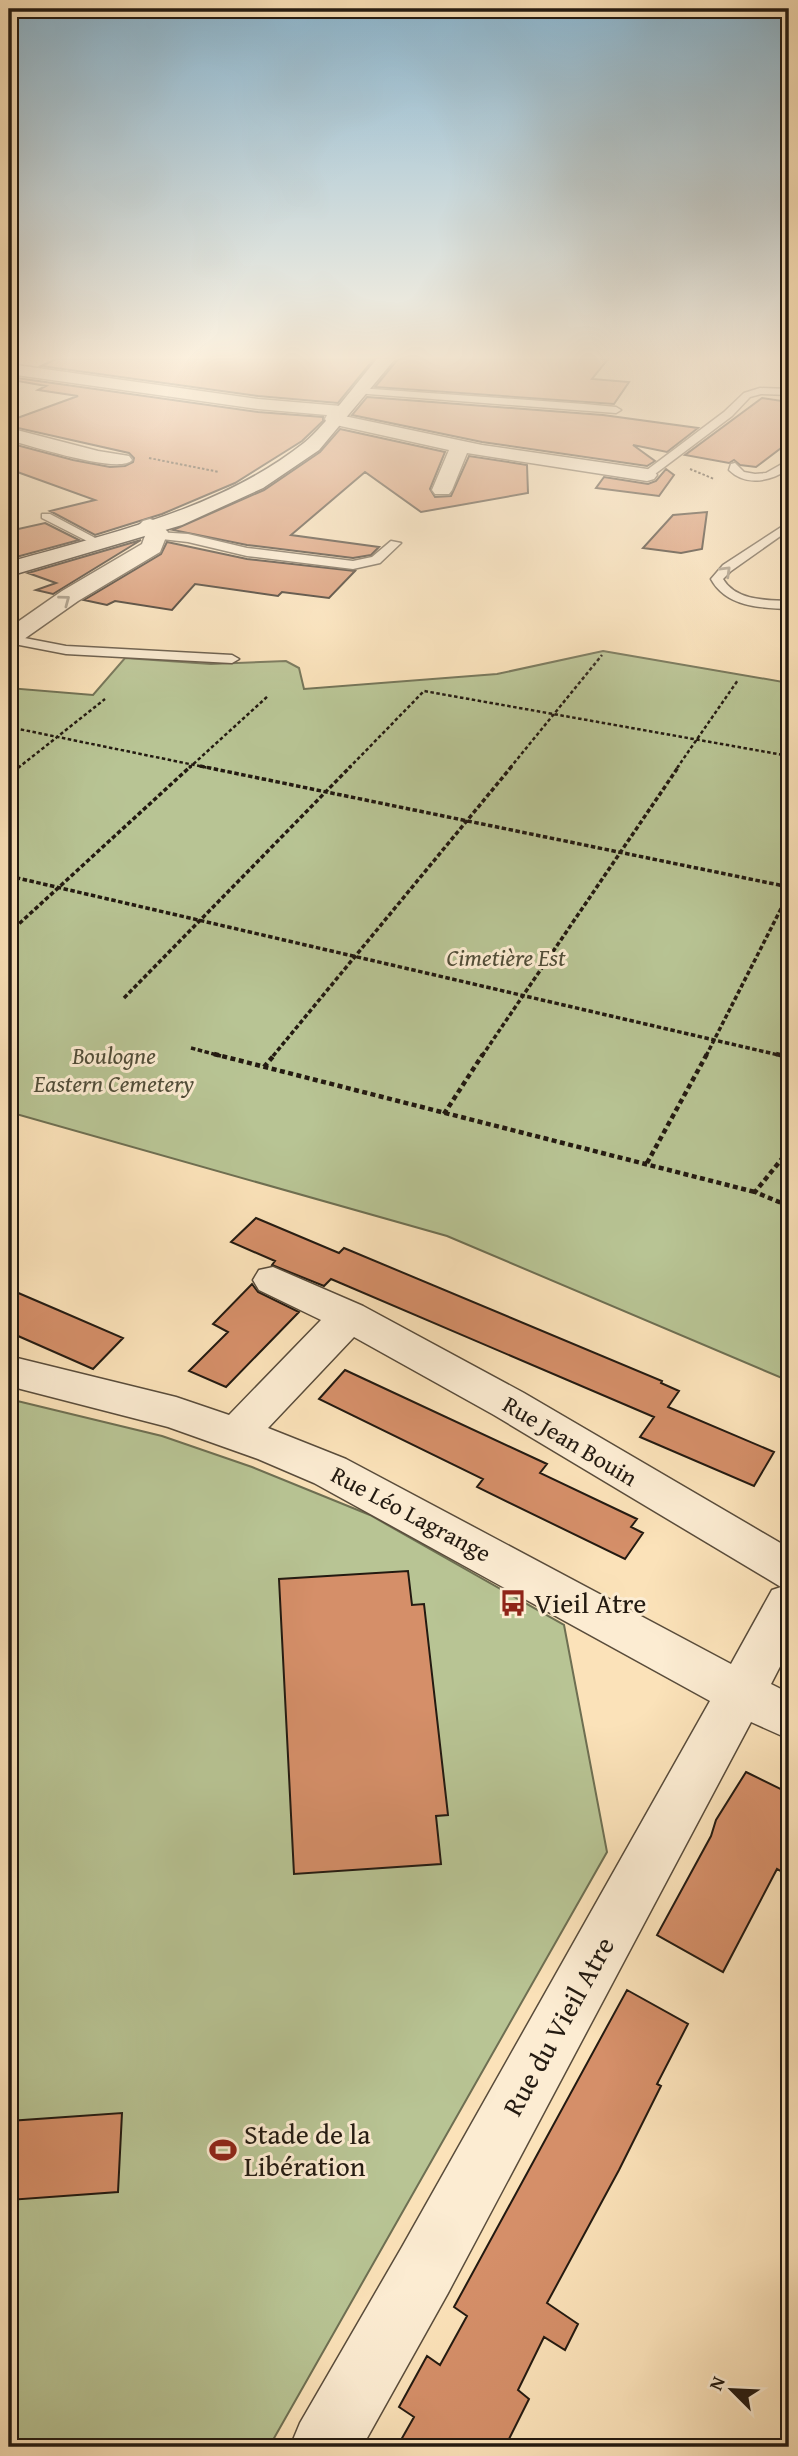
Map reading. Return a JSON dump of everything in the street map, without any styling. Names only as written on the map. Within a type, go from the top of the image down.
[{"type":"street","points":[[9,569],[154,530],[272,474]]},
{"type":"street","points":[[442,490],[449,474]]},
{"type":"street","points":[[638,474],[647,475]]},
{"type":"street","points":[[9,562],[93,540],[154,530]]},
{"type":"street","points":[[12,635],[70,596],[152,547],[154,530]]},
{"type":"street","name":"Rue Jean Bouin","points":[[273,1280],[349,1316],[488,1392],[789,1570]]},
{"type":"street","points":[[238,1433],[349,1316]]},
{"type":"street","name":"Rue Léo Lagrange","points":[[9,1371],[176,1413],[238,1433],[353,1481],[765,1704]]},
{"type":"street","name":"Rue du Vieil Atre","points":[[324,2447],[425,2270],[765,1704],[789,1604]]},
{"type":"lane","points":[[739,474],[760,477],[776,474]]},
{"type":"lane","points":[[46,516],[93,540]]},
{"type":"lane","points":[[789,525],[727,568],[717,579],[724,590],[745,599],[789,605]]},
{"type":"lane","points":[[154,530],[247,552],[353,565],[376,559],[395,543]]},
{"type":"lane","points":[[12,635],[76,651],[232,659]]},
{"type":"path","points":[[225,474],[261,481]]},
{"type":"path","points":[[264,1067],[602,655]]},
{"type":"path","points":[[444,1114],[520,996],[737,680]]},
{"type":"path","points":[[124,998],[424,691],[789,756]]},
{"type":"path","points":[[9,933],[268,696]]},
{"type":"path","points":[[9,775],[105,699]]},
{"type":"path","points":[[9,727],[789,887]]},
{"type":"path","points":[[9,876],[789,1057]]},
{"type":"path","points":[[647,1163],[715,1040],[789,893]]},
{"type":"path","points":[[191,1048],[444,1114],[647,1163],[755,1192],[789,1206]]},
{"type":"path","points":[[755,1192],[789,1150]]},
{"type":"green space","name":"Cimetière Est","points":[[603,651],[789,683],[789,1381],[447,1236],[9,1112],[9,688],[93,695],[125,658],[211,664],[286,661],[299,668],[304,689],[497,674]]},
{"type":"green space","name":"Stade de la Libération","points":[[9,1399],[162,1436],[252,1467],[370,1515],[564,1625],[607,1852],[269,2447],[9,2447]]},
{"type":"building","points":[[22,474],[250,474],[235,483],[162,514],[95,535],[50,511],[95,500]]},
{"type":"building","points":[[288,474],[363,474],[291,535],[379,547],[371,555],[353,558],[247,545],[173,530],[264,490]]},
{"type":"building","points":[[367,474],[436,474],[430,489],[435,497],[451,496],[461,474],[527,474],[528,493],[421,512]]},
{"type":"building","points":[[662,474],[674,475],[659,496],[596,488],[604,477],[648,484],[656,481]]},
{"type":"building","points":[[707,512],[702,549],[681,553],[643,548],[673,515]]},
{"type":"building","points":[[45,523],[79,540],[9,559],[9,531]]},
{"type":"building","points":[[141,540],[53,594],[36,590],[56,583],[28,573]]},
{"type":"building","points":[[167,542],[247,559],[355,571],[329,598],[282,592],[278,596],[195,584],[172,610],[115,601],[107,605],[84,600],[161,554]]},
{"type":"building","points":[[256,1218],[339,1253],[344,1248],[662,1381],[661,1383],[679,1391],[668,1407],[774,1452],[754,1486],[640,1437],[654,1417],[331,1279],[324,1286],[272,1265],[275,1261],[231,1242]]},
{"type":"building","points":[[252,1284],[258,1292],[299,1312],[226,1387],[189,1371],[228,1332],[213,1324]]},
{"type":"building","points":[[9,1289],[123,1338],[93,1369],[9,1332]]},
{"type":"building","points":[[345,1370],[547,1464],[540,1473],[637,1519],[631,1527],[643,1533],[625,1559],[477,1487],[483,1479],[319,1399]]},
{"type":"building","points":[[408,1571],[412,1605],[424,1604],[448,1815],[436,1816],[441,1864],[294,1874],[279,1579]]},
{"type":"building","points":[[746,1772],[789,1793],[789,1876],[777,1869],[723,1972],[657,1935],[711,1836],[716,1820]]},
{"type":"building","points":[[627,1990],[688,2024],[657,2084],[661,2086],[619,2170],[547,2303],[578,2324],[565,2350],[544,2337],[518,2390],[529,2399],[505,2447],[397,2447],[414,2417],[399,2407],[427,2356],[440,2365],[467,2316],[454,2307]]},
{"type":"building","points":[[122,2113],[118,2192],[9,2200],[9,2121]]},
{"type":"place","name":"Vieil Atre","points":[[513,1603]]},
{"type":"place","name":"Stade de la Libération","points":[[223,2150]]},
{"type":"park label","name":"Boulogne Eastern Cemetery","points":[[114,1070]]}]
